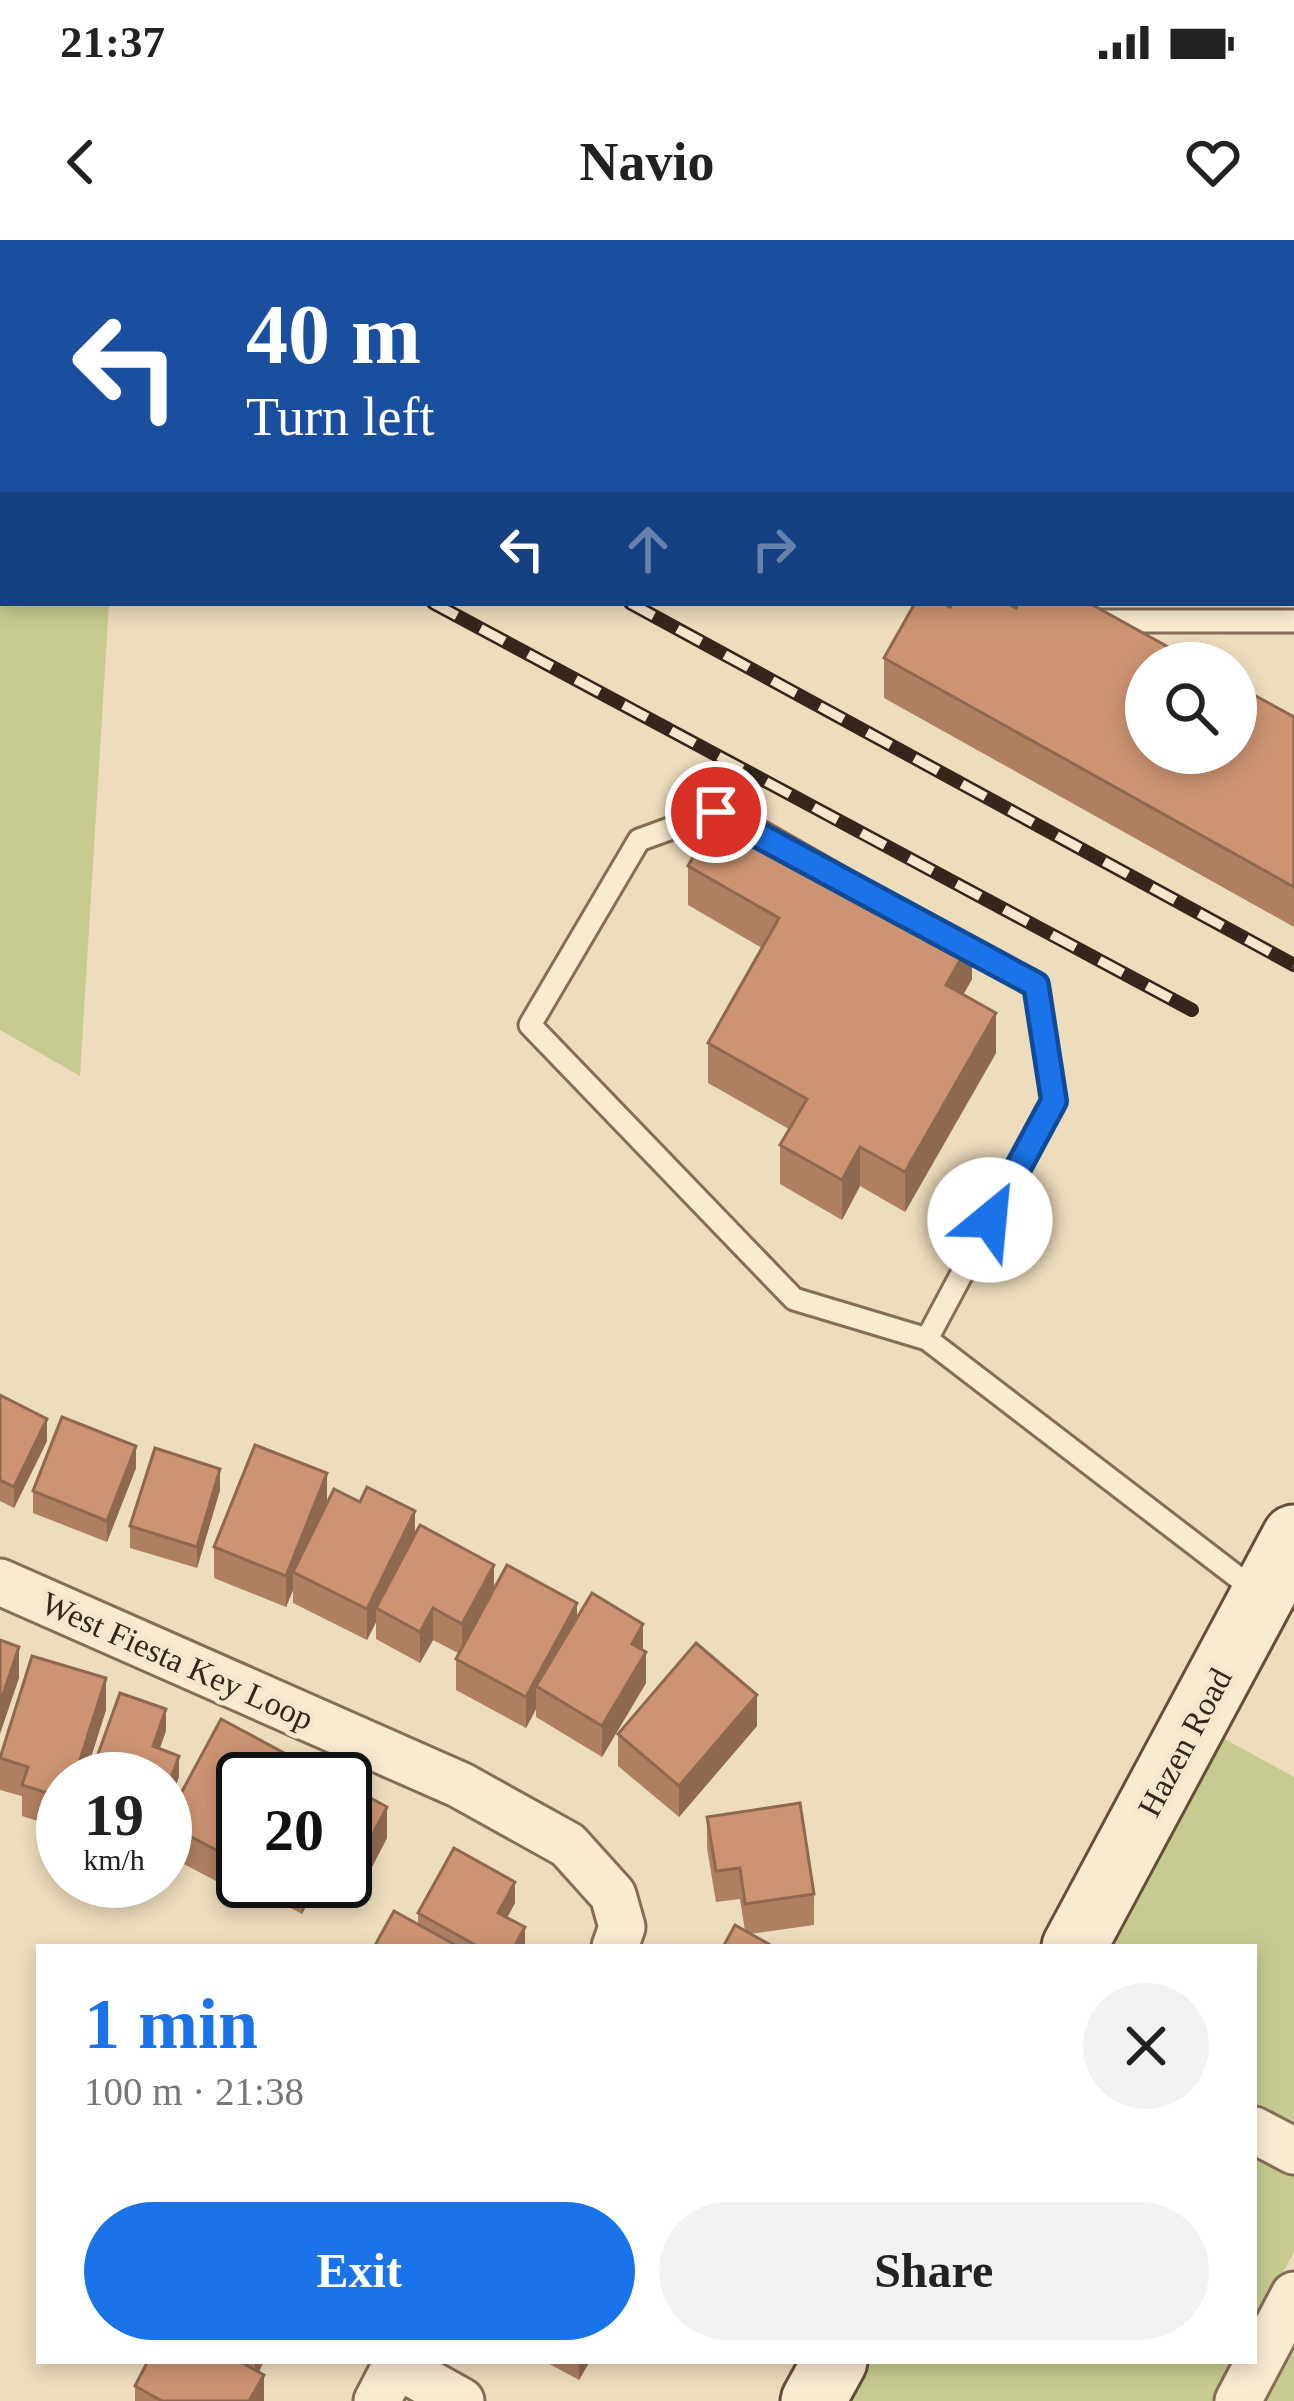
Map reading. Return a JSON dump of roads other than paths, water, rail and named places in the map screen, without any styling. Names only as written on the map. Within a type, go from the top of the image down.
[{"type":"street","name":"Hazen Road","points":[[1076,1944],[1294,1537]]},
{"type":"street","name":"West Fiesta Key Loop","points":[[0,1582],[460,1785],[568,1845],[613,1894],[622,1927],[616,1944]]},
{"type":"street","points":[[1257,2132],[1294,2152]]},
{"type":"street","points":[[1238,2401],[1294,2295]]},
{"type":"street","points":[[812,2401],[834,2364]]},
{"type":"street","points":[[390,2376],[461,2401]]},
{"type":"lane","points":[[1089,621],[1294,621]]},
{"type":"lane","points":[[756,834],[716,812],[639,840],[530,1025],[794,1299],[927,1340],[1262,1596]]},
{"type":"lane","points":[[927,1340],[1054,1101],[1036,985],[936,931]]},
{"type":"railway","points":[[439,606],[1192,1010]]},
{"type":"railway","points":[[636,606],[1294,965]]}]
